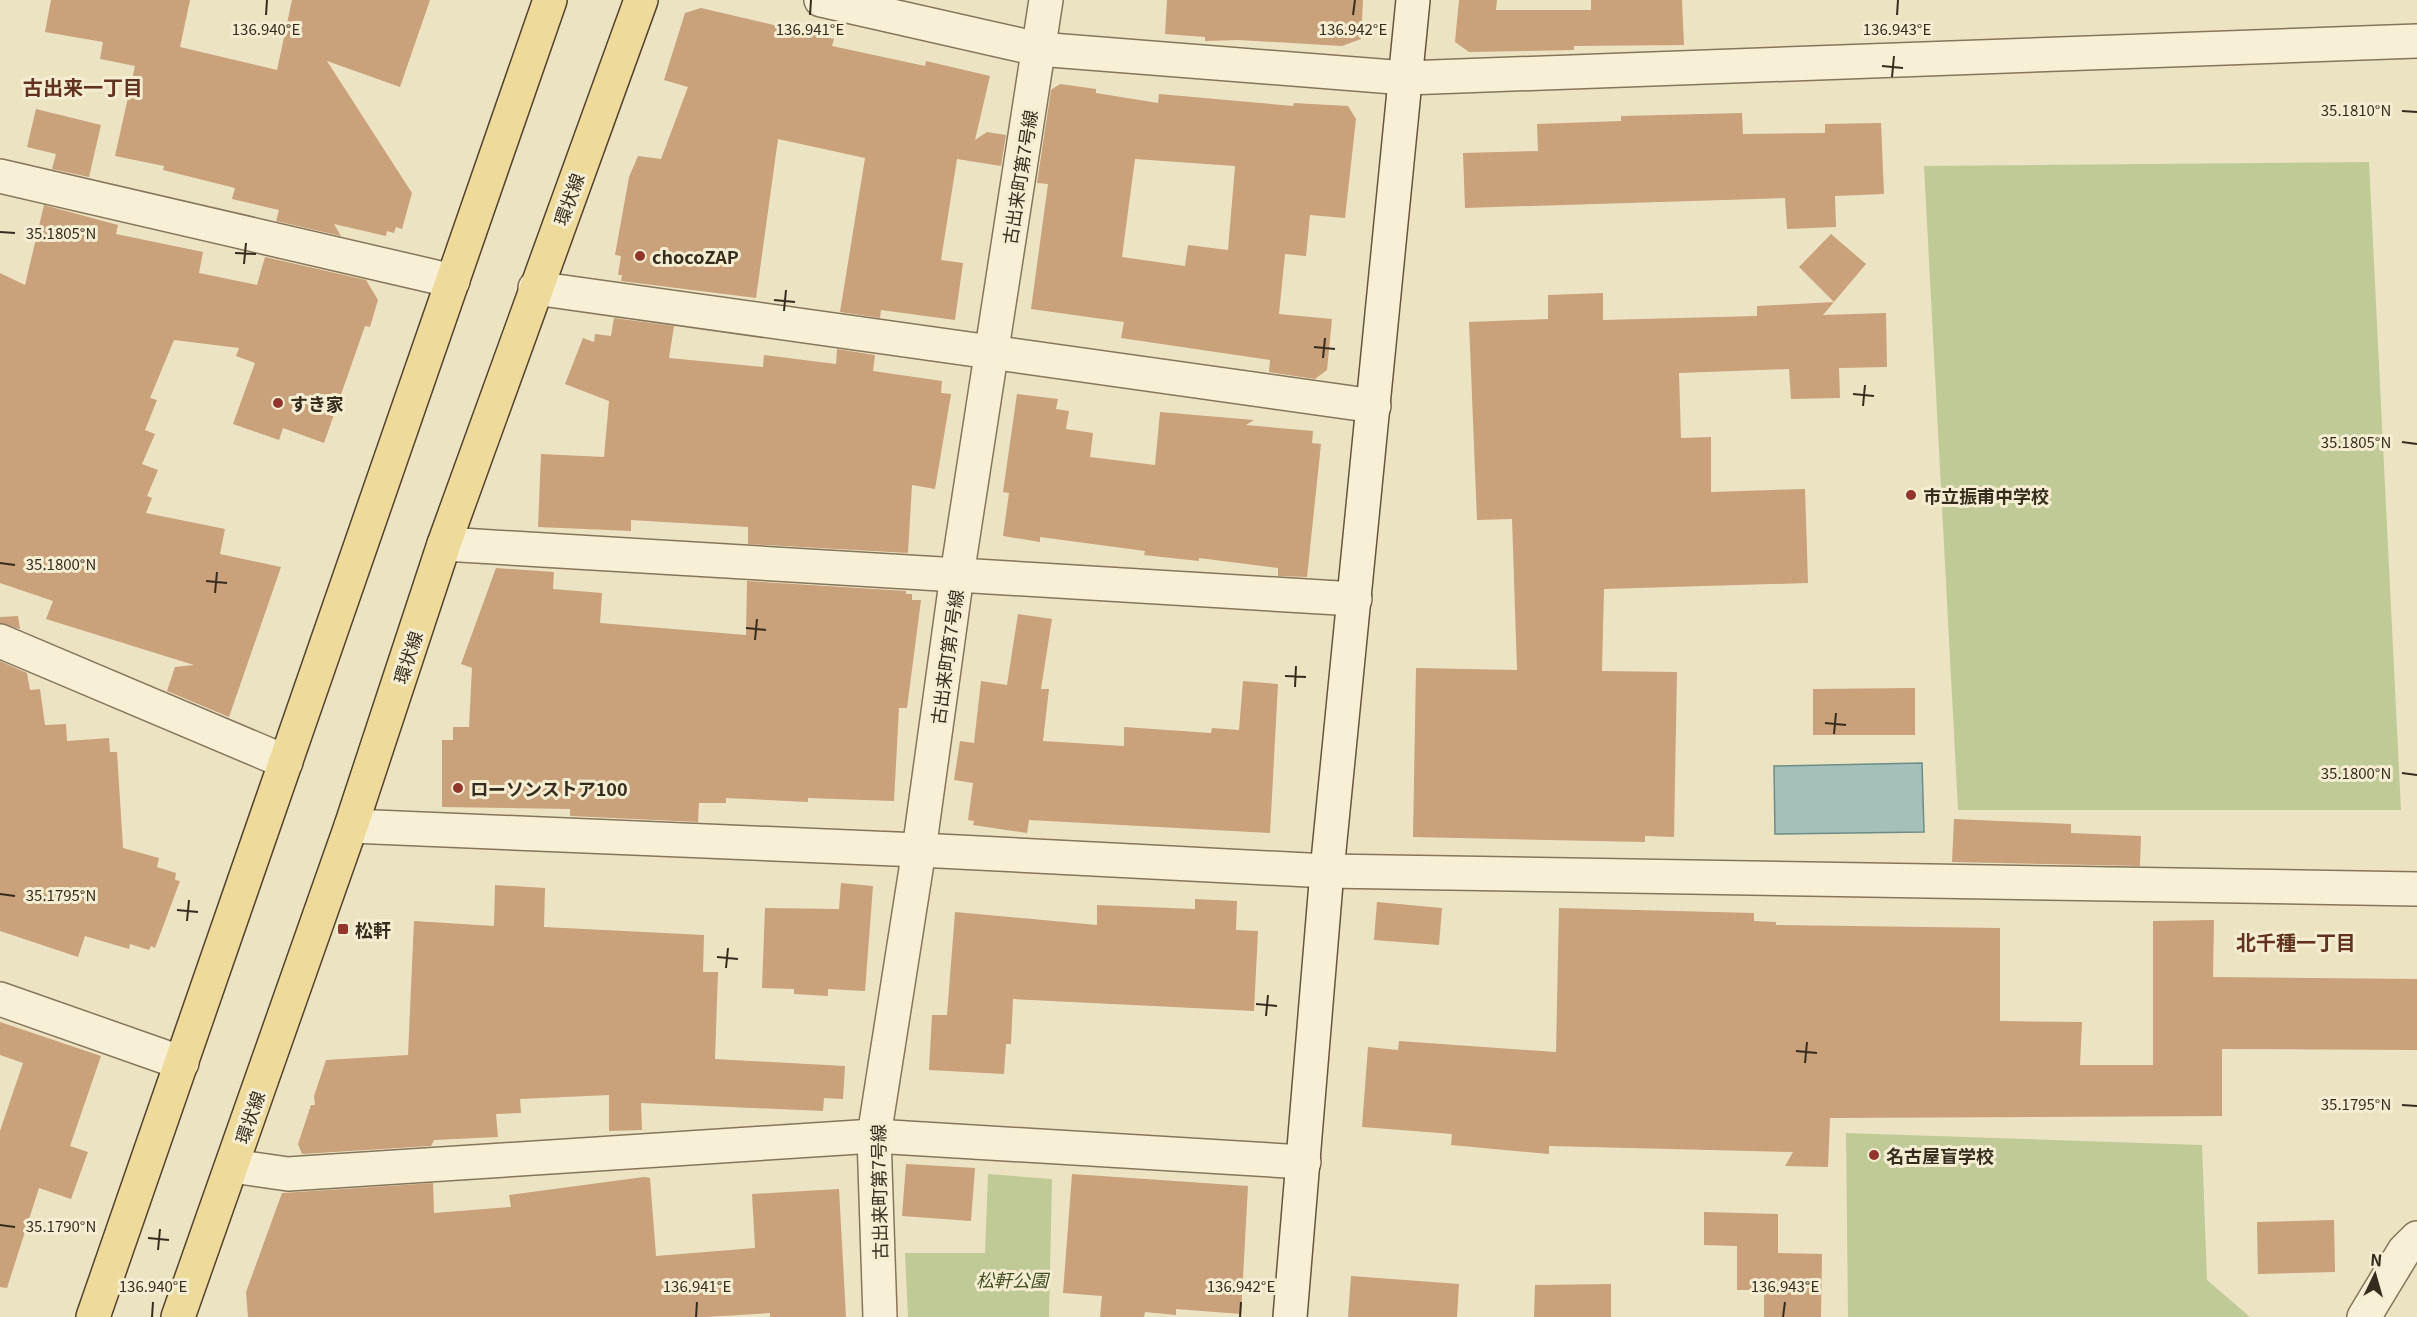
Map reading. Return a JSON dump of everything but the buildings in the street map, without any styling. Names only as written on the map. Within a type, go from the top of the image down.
[{"type":"main road","points":[[93,1317],[550,0]]},
{"type":"main road","name":"環状線","points":[[178,1317],[351,826],[444,544],[641,0]]},
{"type":"street","points":[[821,0],[1038,49],[1406,78],[2417,41]]},
{"type":"street","name":"古出来町第7号線","points":[[880,1317],[874,1136],[919,850],[957,575],[1046,0]]},
{"type":"street","points":[[1290,1317],[1328,871],[1413,0]]},
{"type":"street","points":[[0,177],[453,281]]},
{"type":"street","points":[[535,288],[1374,406]]},
{"type":"street","points":[[444,544],[1354,599]]},
{"type":"street","points":[[0,641],[286,762]]},
{"type":"street","points":[[351,826],[919,850],[1328,871],[2417,889]]},
{"type":"street","points":[[0,999],[182,1063]]},
{"type":"street","points":[[232,1166],[288,1174],[874,1136],[1304,1162]]},
{"type":"street","points":[[2364,1317],[2413,1247]]},
{"type":"green space","points":[[2369,162],[2401,810],[1958,810],[1924,166]]},
{"type":"green space","points":[[1846,1133],[2202,1145],[2207,1280],[2250,1317],[1848,1317]]},
{"type":"green space","name":"松軒公園","points":[[988,1174],[1052,1179],[1049,1317],[908,1317],[905,1253],[985,1253]]},
{"type":"water","points":[[1922,763],[1924,832],[1775,834],[1774,766]]},
{"type":"place","name":"chocoZAP","points":[[640,256]]},
{"type":"place","name":"すき家","points":[[278,403]]},
{"type":"place","name":"市立振甫中学校","points":[[1911,495]]},
{"type":"place","name":"ローソンストア100","points":[[458,788]]},
{"type":"place","name":"松軒","points":[[343,929]]},
{"type":"place","name":"名古屋盲学校","points":[[1874,1155]]},
{"type":"district","name":"古出来一丁目","points":[[83,86]]},
{"type":"district","name":"北千種一丁目","points":[[2296,941]]}]
